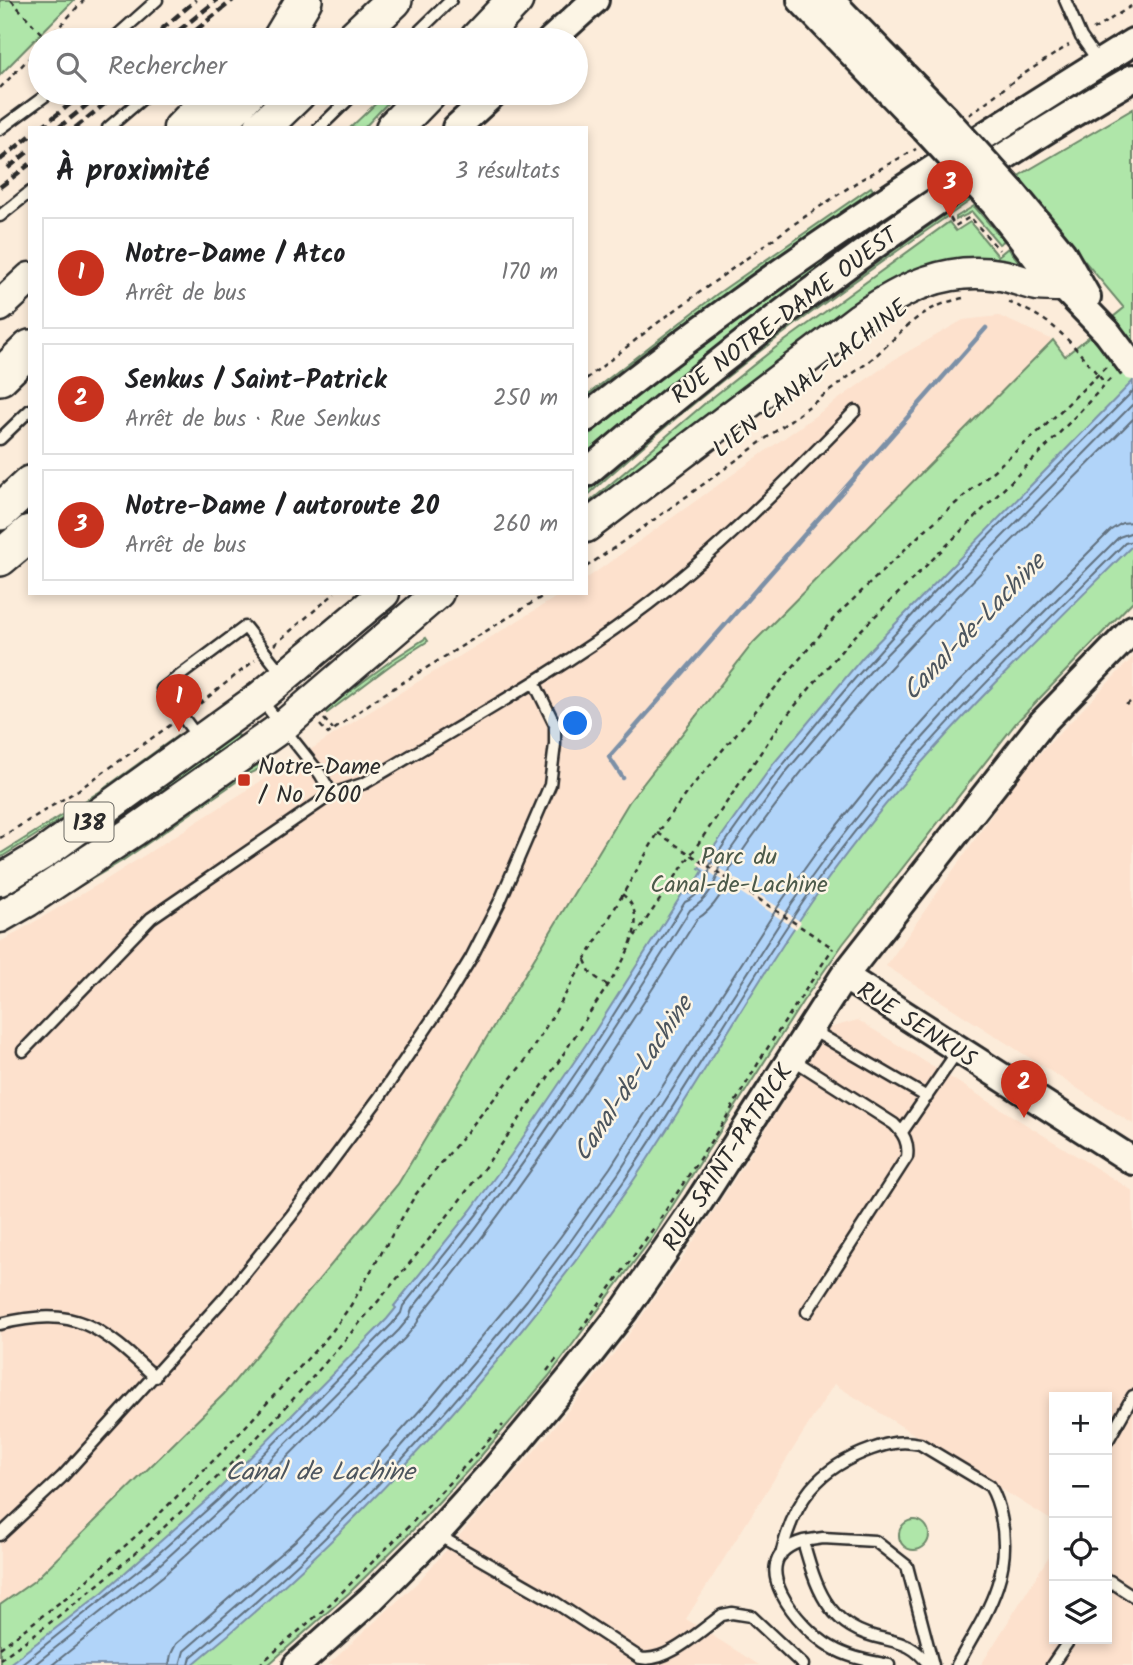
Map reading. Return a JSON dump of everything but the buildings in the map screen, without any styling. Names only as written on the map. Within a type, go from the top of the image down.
[{"type":"highway","points":[[287,28],[304,0]]},
{"type":"highway","points":[[365,28],[394,0]]},
{"type":"highway","points":[[488,28],[515,0]]},
{"type":"highway","points":[[217,126],[236,105]]},
{"type":"highway","points":[[264,126],[286,105]]},
{"type":"highway","points":[[396,126],[416,105]]},
{"type":"highway","points":[[0,377],[28,350]]},
{"type":"highway","points":[[0,509],[26,480]]},
{"type":"highway","points":[[0,558],[28,535]]},
{"type":"main road","points":[[276,28],[304,0]]},
{"type":"main road","points":[[564,28],[595,0]]},
{"type":"main road","points":[[801,0],[940,127]]},
{"type":"main road","points":[[830,0],[1003,197],[1062,253],[1108,332],[1121,366]]},
{"type":"main road","name":"RUE NOTRE-DAME OUEST","points":[[588,416],[831,235],[954,153],[1133,42]]},
{"type":"main road","name":"RUE NOTRE-DAME OUEST","points":[[588,470],[736,348],[846,265],[979,173],[1133,78]]},
{"type":"main road","points":[[181,126],[202,105]]},
{"type":"main road","points":[[458,126],[481,105]]},
{"type":"main road","points":[[1003,197],[1043,266],[1108,332]]},
{"type":"main road","points":[[588,525],[841,333],[900,292],[939,276],[969,273],[999,274],[1034,285],[1064,286]]},
{"type":"main road","points":[[0,306],[28,280]]},
{"type":"main road","name":"138","points":[[0,880],[43,854],[260,697],[382,595]]},
{"type":"main road","points":[[0,917],[166,809],[283,726],[436,595]]},
{"type":"main road","name":"RUE SAINT-PATRICK","points":[[298,1665],[436,1534],[538,1419],[625,1309],[699,1202],[808,1028],[838,958],[1037,729],[1133,629]]},
{"type":"main road","name":"RUE SENKUS","points":[[838,958],[958,1051],[1133,1161]]},
{"type":"lane","points":[[126,28],[157,0]]},
{"type":"lane","points":[[422,28],[451,0]]},
{"type":"lane","points":[[1065,0],[1081,37],[1099,63]]},
{"type":"lane","points":[[0,129],[33,105]]},
{"type":"lane","points":[[110,126],[135,105]]},
{"type":"lane","points":[[321,126],[343,105]]},
{"type":"lane","points":[[0,216],[28,194]]},
{"type":"lane","points":[[23,1051],[151,918],[332,794],[365,783],[534,682],[636,613],[720,543],[780,488],[855,411]]},
{"type":"lane","points":[[0,439],[28,412]]},
{"type":"lane","points":[[201,741],[162,690],[245,627],[285,678]]},
{"type":"lane","points":[[0,1535],[62,1477],[214,1312],[291,1216],[379,1098],[444,1002],[471,958],[520,856],[550,785],[555,725],[534,682]]},
{"type":"lane","points":[[260,697],[320,774],[332,794]]},
{"type":"lane","points":[[808,1028],[927,1097]]},
{"type":"lane","points":[[902,1132],[958,1051]]},
{"type":"lane","points":[[790,1058],[894,1124],[902,1132],[908,1147],[907,1157],[807,1312]]},
{"type":"lane","points":[[0,1324],[51,1318],[82,1322],[107,1334],[155,1377]]},
{"type":"lane","points":[[1112,1433],[1133,1396]]},
{"type":"lane","points":[[781,1555],[794,1514],[827,1472],[853,1456],[892,1442],[908,1441],[920,1444],[990,1486],[995,1495],[1004,1531],[1004,1565],[996,1596],[957,1665]]},
{"type":"lane","points":[[436,1534],[553,1601],[640,1658],[650,1660],[665,1654],[722,1615],[732,1613],[751,1616],[803,1665]]},
{"type":"lane","points":[[890,1665],[855,1657],[833,1648],[810,1631],[779,1591],[774,1576],[776,1563],[787,1547],[823,1538],[875,1541],[907,1566],[931,1665]]},
{"type":"lane","points":[[803,1541],[816,1585],[826,1603],[846,1626],[869,1636],[913,1647],[931,1665]]},
{"type":"lane","points":[[1112,1582],[1133,1596]]},
{"type":"lane","points":[[1052,1665],[1067,1644]]},
{"type":"path","points":[[11,0],[36,28]]},
{"type":"path","points":[[58,28],[84,0]]},
{"type":"path","points":[[1091,32],[1133,5]]},
{"type":"path","points":[[588,377],[666,316],[794,224],[1070,44]]},
{"type":"path","points":[[0,88],[28,59]]},
{"type":"path","points":[[950,218],[955,226],[970,217],[999,250],[1003,247]]},
{"type":"path","name":"LIEN CANAL-LACHINE","points":[[588,566],[864,365],[917,316],[941,304],[964,298]]},
{"type":"path","points":[[1004,301],[1050,322],[1072,343],[1105,383]]},
{"type":"path","points":[[0,1648],[76,1590],[146,1527],[234,1440],[331,1333],[351,1305],[416,1194],[525,1061],[658,833],[687,792],[836,616],[925,530],[1046,425],[1098,374],[1121,366]]},
{"type":"path","points":[[0,1660],[127,1560],[230,1463],[315,1375],[423,1248],[512,1131],[554,1071],[633,939],[783,720],[848,643],[1051,442],[1121,366]]},
{"type":"path","points":[[272,646],[333,595]]},
{"type":"path","points":[[319,723],[328,734],[376,699],[545,595]]},
{"type":"path","points":[[192,709],[261,656]]},
{"type":"path","points":[[1126,705],[1133,700]]},
{"type":"path","points":[[324,719],[334,730]]},
{"type":"path","points":[[0,838],[78,790],[172,724]]},
{"type":"path","points":[[580,1331],[721,1126],[763,1055],[838,958],[798,925],[658,833]]},
{"type":"path","points":[[622,894],[631,902],[635,913],[633,939]]},
{"type":"path","points":[[585,960],[591,974],[607,985]]},
{"type":"path","points":[[544,1376],[559,1357]]},
{"type":"path","points":[[259,1665],[332,1602],[409,1526],[508,1419]]},
{"type":"shaded area","points":[[999,316],[1053,340],[753,643],[629,802],[398,1184],[224,1394],[34,1581],[0,1605],[0,942],[104,881],[393,697],[560,595],[588,595],[588,578],[895,359],[963,320]]},
{"type":"shaded area","points":[[1133,657],[1133,1124],[886,966],[1022,772]]},
{"type":"shaded area","points":[[858,1020],[1133,1191],[1133,1665],[981,1665],[1049,1556],[1049,1644],[1112,1644],[1112,1392],[1049,1392],[1049,1519],[834,1384],[686,1619],[759,1665],[328,1665],[417,1583],[531,1455],[589,1385],[681,1260],[829,1028]]},
{"type":"green space","points":[[0,0],[74,0],[46,28],[28,28],[28,47],[0,75]]},
{"type":"green space","points":[[374,105],[386,105],[366,126],[352,126]]},
{"type":"green space","name":"Parc du Canal-de-Lachine","points":[[1133,109],[1133,601],[1016,723],[843,944],[803,1001],[652,1238],[549,1376],[474,1464],[349,1593],[268,1665],[0,1665],[0,1605],[34,1581],[224,1394],[398,1184],[629,802],[753,643],[1053,340],[1065,356],[1124,308],[1015,178]]},
{"type":"green space","points":[[871,187],[873,190],[746,278],[588,398],[588,394],[717,294]]},
{"type":"green space","points":[[968,199],[970,201],[821,305],[678,417],[588,495],[588,491],[678,414],[869,268]]},
{"type":"green space","points":[[974,206],[1004,241],[999,244],[972,212],[956,220],[956,217]]},
{"type":"green space","points":[[949,222],[956,231],[970,222],[998,256],[1008,248],[1019,262],[1017,268],[967,262],[588,514],[588,503],[703,405],[775,348]]},
{"type":"green space","points":[[851,239],[853,243],[733,333],[588,452],[588,435],[693,353]]},
{"type":"green space","points":[[426,638],[428,641],[392,664],[327,713],[325,710]]},
{"type":"green space","points":[[236,732],[242,740],[42,880],[0,900],[57,866]]},
{"type":"green space","points":[[180,734],[182,737],[123,780],[0,858],[0,854],[99,792]]},
{"type":"green space","points":[[263,764],[263,767],[246,775],[122,861],[0,934],[0,930],[178,820],[232,780]]},
{"type":"green space","points":[[914,1520],[920,1521],[928,1529],[928,1541],[920,1549],[914,1550],[908,1549],[900,1541],[899,1535],[900,1529],[908,1521]]},
{"type":"water","name":"Canal de Lachine","points":[[1133,381],[1133,545],[972,708],[859,837],[799,920],[629,1187],[582,1253],[481,1380],[427,1441],[314,1558],[192,1665],[8,1665],[103,1592],[214,1494],[387,1319],[396,1308],[394,1306],[511,1155],[595,1031],[684,891],[689,894],[703,871],[699,868],[774,763],[863,657]]},
{"type":"pier","points":[[702,857],[801,922],[796,929],[697,864]]},
{"type":"waterway","points":[[623,778],[609,757],[986,328]]},
{"type":"railway","points":[[163,28],[196,0]]},
{"type":"railway","points":[[182,28],[217,0]]},
{"type":"railway","points":[[199,28],[233,0]]},
{"type":"railway","points":[[43,126],[69,105]]},
{"type":"railway","points":[[61,126],[87,105]]},
{"type":"railway","points":[[77,126],[103,105]]},
{"type":"railway","points":[[0,160],[28,138]]},
{"type":"railway","points":[[8,168],[28,152]]},
{"type":"railway","points":[[0,187],[28,166]]},
{"type":"place","name":"Notre-Dame / autoroute 20","points":[[950,218]]},
{"type":"place","name":"Notre-Dame / Atco","points":[[179,732]]},
{"type":"place","name":"Notre-Dame / No 7600","points":[[244,780]]},
{"type":"place","name":"Senkus / Saint-Patrick","points":[[1024,1118]]},
{"type":"water label","name":"Canal-de-Lachine","points":[[973,626]]},
{"type":"water label","name":"Canal-de-Lachine","points":[[632,1078]]}]
